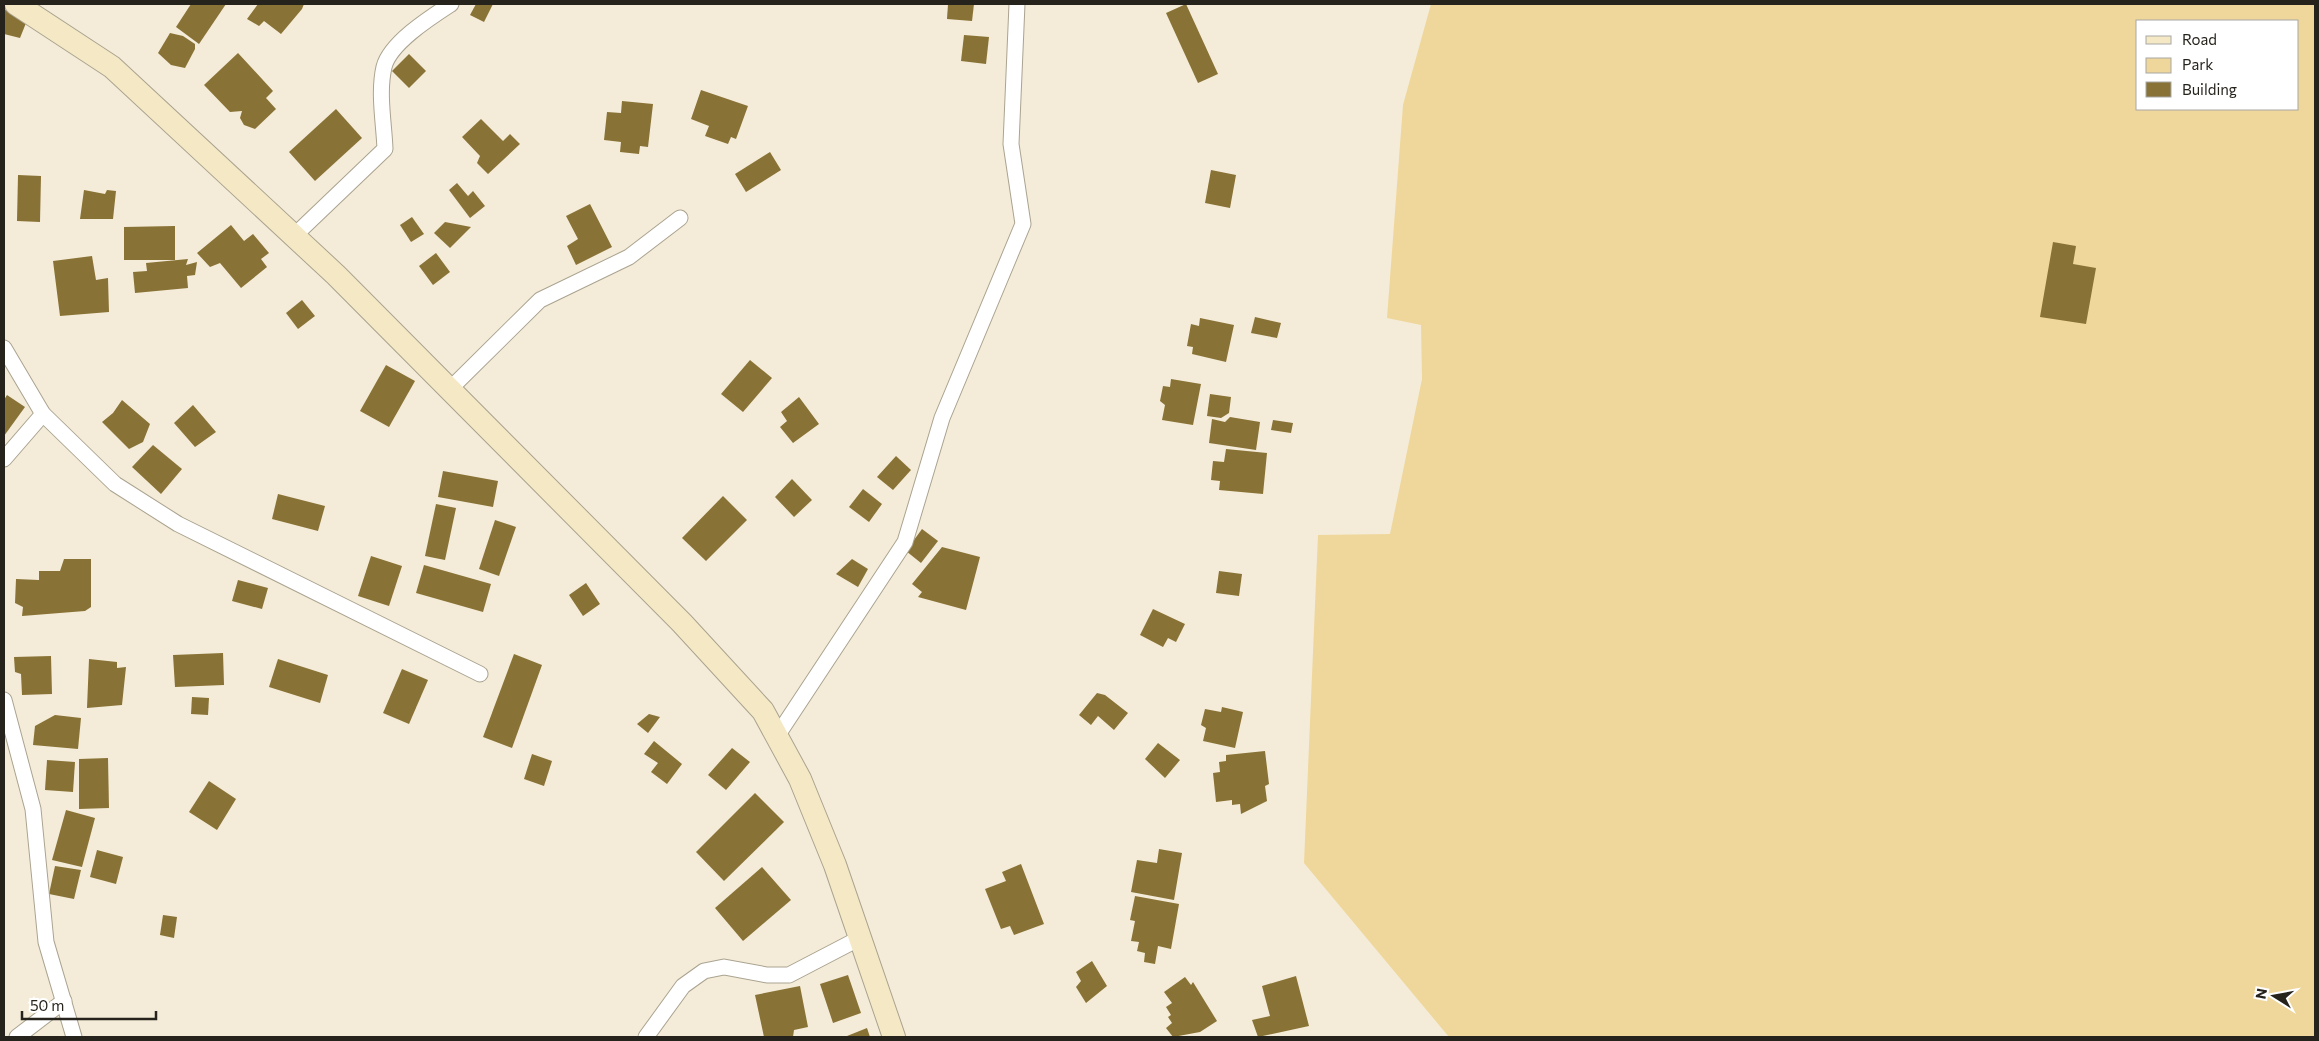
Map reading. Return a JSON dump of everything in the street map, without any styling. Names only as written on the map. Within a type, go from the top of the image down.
[{"type":"street","points":[[16,4],[112,66],[294,236],[450,389],[682,623],[763,712],[800,779],[835,865],[894,1037]]},
{"type":"street","points":[[294,236],[385,149],[382,80],[385,65],[394,50],[420,24],[451,4]]},
{"type":"street","points":[[777,736],[905,542],[942,418],[1023,224],[1012,144],[1017,4]]},
{"type":"street","points":[[450,389],[540,300],[629,257],[680,218]]},
{"type":"street","points":[[4,348],[43,414],[115,484],[178,524],[480,674]]},
{"type":"street","points":[[4,459],[43,414]]},
{"type":"street","points":[[4,700],[33,810],[46,942],[74,1037]]},
{"type":"street","points":[[646,1037],[683,986],[704,971],[724,967],[767,975],[789,974],[860,938]]},
{"type":"street","points":[[17,1037],[64,1001]]},
{"type":"green space","points":[[1431,4],[2315,4],[2315,1037],[1449,1037],[1304,863],[1318,535],[1390,534],[1422,379],[1421,325],[1387,318],[1403,105]]},
{"type":"building","points":[[191,4],[226,4],[199,44],[176,27]]},
{"type":"building","points":[[258,4],[304,4],[281,34],[264,21],[259,26],[247,19]]},
{"type":"building","points":[[476,4],[493,4],[484,22],[470,15]]},
{"type":"building","points":[[948,4],[974,4],[972,21],[947,19]]},
{"type":"building","points":[[1186,4],[1218,74],[1198,83],[1166,13]]},
{"type":"building","points":[[4,9],[26,23],[20,38],[4,34]]},
{"type":"building","points":[[170,33],[183,36],[195,44],[195,49],[185,68],[171,65],[158,53]]},
{"type":"building","points":[[964,35],[989,37],[986,64],[961,61]]},
{"type":"building","points":[[238,53],[273,91],[266,98],[276,109],[255,129],[244,125],[240,118],[242,111],[230,112],[204,85]]},
{"type":"building","points":[[409,54],[426,71],[409,88],[392,71]]},
{"type":"building","points":[[701,90],[748,106],[736,139],[731,137],[728,144],[705,136],[709,126],[691,119]]},
{"type":"building","points":[[622,101],[653,104],[648,147],[640,146],[639,154],[620,152],[621,142],[604,140],[607,112],[621,113]]},
{"type":"building","points":[[336,109],[362,138],[315,181],[289,152]]},
{"type":"building","points":[[481,119],[503,141],[510,134],[520,144],[488,174],[477,163],[480,156],[462,137]]},
{"type":"building","points":[[770,152],[781,170],[746,192],[735,174]]},
{"type":"building","points":[[1211,170],[1236,175],[1230,208],[1205,203]]},
{"type":"building","points":[[18,175],[41,176],[40,222],[17,221]]},
{"type":"building","points":[[457,183],[468,196],[473,191],[485,206],[470,218],[449,190]]},
{"type":"building","points":[[84,190],[105,194],[107,190],[116,191],[113,219],[80,219]]},
{"type":"building","points":[[590,204],[612,247],[576,265],[567,246],[578,239],[566,216]]},
{"type":"building","points":[[412,217],[424,234],[411,242],[400,225]]},
{"type":"building","points":[[445,222],[471,227],[450,248],[434,233]]},
{"type":"building","points":[[231,225],[244,241],[253,234],[269,253],[261,259],[267,267],[241,288],[220,263],[210,267],[197,253]]},
{"type":"building","points":[[175,226],[175,260],[124,260],[124,227]]},
{"type":"building","points":[[2053,242],[2076,246],[2073,264],[2096,268],[2086,324],[2040,317]]},
{"type":"building","points":[[436,253],[450,272],[433,285],[419,266]]},
{"type":"building","points":[[92,256],[96,280],[108,278],[109,312],[60,316],[53,261]]},
{"type":"building","points":[[188,259],[186,265],[197,262],[195,275],[187,276],[188,288],[135,293],[133,272],[147,271],[146,263]]},
{"type":"building","points":[[302,300],[315,316],[298,329],[286,313]]},
{"type":"building","points":[[1255,317],[1281,323],[1277,338],[1251,333]]},
{"type":"building","points":[[1200,318],[1234,325],[1226,362],[1192,354],[1193,347],[1187,346],[1191,324],[1199,326]]},
{"type":"building","points":[[750,360],[772,378],[743,412],[721,394]]},
{"type":"building","points":[[386,365],[415,381],[389,427],[360,411]]},
{"type":"building","points":[[1171,379],[1201,384],[1193,425],[1162,420],[1165,405],[1160,401],[1163,386],[1170,387]]},
{"type":"building","points":[[1210,394],[1231,397],[1229,413],[1221,418],[1207,416]]},
{"type":"building","points":[[7,395],[25,407],[4,436],[4,400]]},
{"type":"building","points":[[799,397],[819,424],[793,443],[780,427],[787,421],[781,412]]},
{"type":"building","points":[[122,400],[150,424],[143,442],[129,449],[102,422],[113,413]]},
{"type":"building","points":[[193,405],[216,432],[195,447],[174,423]]},
{"type":"building","points":[[1230,417],[1260,422],[1256,450],[1209,443],[1212,419],[1225,422]]},
{"type":"building","points":[[1273,420],[1293,423],[1291,433],[1271,430]]},
{"type":"building","points":[[153,445],[182,469],[161,494],[132,467]]},
{"type":"building","points":[[1226,449],[1267,453],[1263,494],[1219,490],[1220,481],[1211,480],[1213,461],[1224,462]]},
{"type":"building","points":[[896,456],[911,470],[893,490],[877,477]]},
{"type":"building","points":[[443,471],[498,481],[493,507],[438,497]]},
{"type":"building","points":[[792,479],[812,500],[794,517],[775,497]]},
{"type":"building","points":[[863,489],[882,504],[869,522],[849,507]]},
{"type":"building","points":[[278,494],[325,506],[318,531],[272,519]]},
{"type":"building","points":[[723,496],[747,520],[706,561],[682,538]]},
{"type":"building","points":[[436,504],[456,508],[445,560],[425,556]]},
{"type":"building","points":[[495,520],[516,527],[499,576],[479,569]]},
{"type":"building","points":[[922,529],[938,541],[921,563],[906,551]]},
{"type":"building","points":[[942,547],[980,557],[966,610],[918,597],[922,592],[912,584]]},
{"type":"building","points":[[371,556],[402,566],[389,606],[358,596]]},
{"type":"building","points":[[64,559],[91,559],[91,607],[85,611],[22,616],[23,607],[15,603],[16,579],[39,580],[39,571],[60,571]]},
{"type":"building","points":[[852,559],[868,569],[858,587],[836,574]]},
{"type":"building","points":[[424,565],[491,584],[483,612],[416,593]]},
{"type":"building","points":[[1219,571],[1242,574],[1239,596],[1216,593]]},
{"type":"building","points":[[238,580],[268,588],[262,609],[232,601]]},
{"type":"building","points":[[586,583],[600,604],[583,616],[569,595]]},
{"type":"building","points":[[1153,609],[1185,624],[1176,642],[1168,638],[1163,647],[1140,635]]},
{"type":"building","points":[[223,653],[224,685],[175,687],[173,655]]},
{"type":"building","points":[[514,654],[542,665],[512,748],[483,737]]},
{"type":"building","points":[[51,656],[52,694],[22,695],[21,674],[15,672],[14,657]]},
{"type":"building","points":[[89,659],[117,662],[117,668],[126,667],[122,705],[87,708]]},
{"type":"building","points":[[278,659],[328,675],[320,703],[269,687]]},
{"type":"building","points":[[402,669],[428,680],[409,724],[383,713]]},
{"type":"building","points":[[1097,693],[1105,695],[1128,713],[1114,730],[1098,716],[1091,725],[1079,715]]},
{"type":"building","points":[[192,697],[209,698],[208,715],[191,714]]},
{"type":"building","points":[[1222,707],[1243,712],[1235,748],[1203,741],[1206,728],[1201,725],[1205,709],[1221,712]]},
{"type":"building","points":[[649,714],[660,717],[648,733],[637,724]]},
{"type":"building","points":[[55,715],[81,718],[78,749],[33,745],[35,726]]},
{"type":"building","points":[[654,741],[682,764],[667,784],[651,772],[658,763],[644,754]]},
{"type":"building","points":[[1158,743],[1180,760],[1165,778],[1145,759]]},
{"type":"building","points":[[732,748],[750,762],[726,790],[708,775]]},
{"type":"building","points":[[1265,751],[1269,784],[1265,786],[1267,801],[1241,814],[1240,804],[1232,805],[1232,800],[1216,802],[1213,773],[1220,772],[1219,762],[1226,761],[1226,755]]},
{"type":"building","points":[[532,754],[552,761],[544,786],[524,779]]},
{"type":"building","points":[[108,758],[109,808],[79,809],[79,759]]},
{"type":"building","points":[[47,760],[75,762],[73,792],[45,790]]},
{"type":"building","points":[[209,781],[236,799],[217,830],[189,812]]},
{"type":"building","points":[[755,793],[784,822],[724,881],[696,852]]},
{"type":"building","points":[[66,810],[95,818],[82,867],[52,860]]},
{"type":"building","points":[[1159,849],[1182,853],[1174,900],[1131,892],[1137,860],[1157,863]]},
{"type":"building","points":[[97,850],[123,857],[116,884],[90,877]]},
{"type":"building","points":[[1021,864],[1044,924],[1014,935],[1010,926],[1001,929],[985,889],[1006,881],[1002,872]]},
{"type":"building","points":[[55,866],[81,870],[74,899],[49,894]]},
{"type":"building","points":[[762,867],[791,900],[743,941],[715,908]]},
{"type":"building","points":[[1135,896],[1179,904],[1171,949],[1158,946],[1155,964],[1144,962],[1145,953],[1137,951],[1139,942],[1131,941],[1135,921],[1130,920]]},
{"type":"building","points":[[163,915],[177,917],[174,938],[160,935]]},
{"type":"building","points":[[1092,961],[1107,986],[1086,1003],[1076,987],[1081,981],[1076,972]]},
{"type":"building","points":[[848,975],[861,1013],[833,1023],[820,984]]},
{"type":"building","points":[[1296,976],[1309,1026],[1258,1037],[1252,1020],[1270,1016],[1262,986]]},
{"type":"building","points":[[1185,977],[1191,985],[1193,982],[1217,1021],[1200,1032],[1173,1037],[1166,1028],[1172,1023],[1168,1017],[1171,1015],[1166,1007],[1172,1003],[1164,992]]},
{"type":"building","points":[[800,986],[808,1027],[794,1030],[793,1037],[764,1037],[755,995]]},
{"type":"building","points":[[867,1028],[870,1037],[847,1036]]}]
